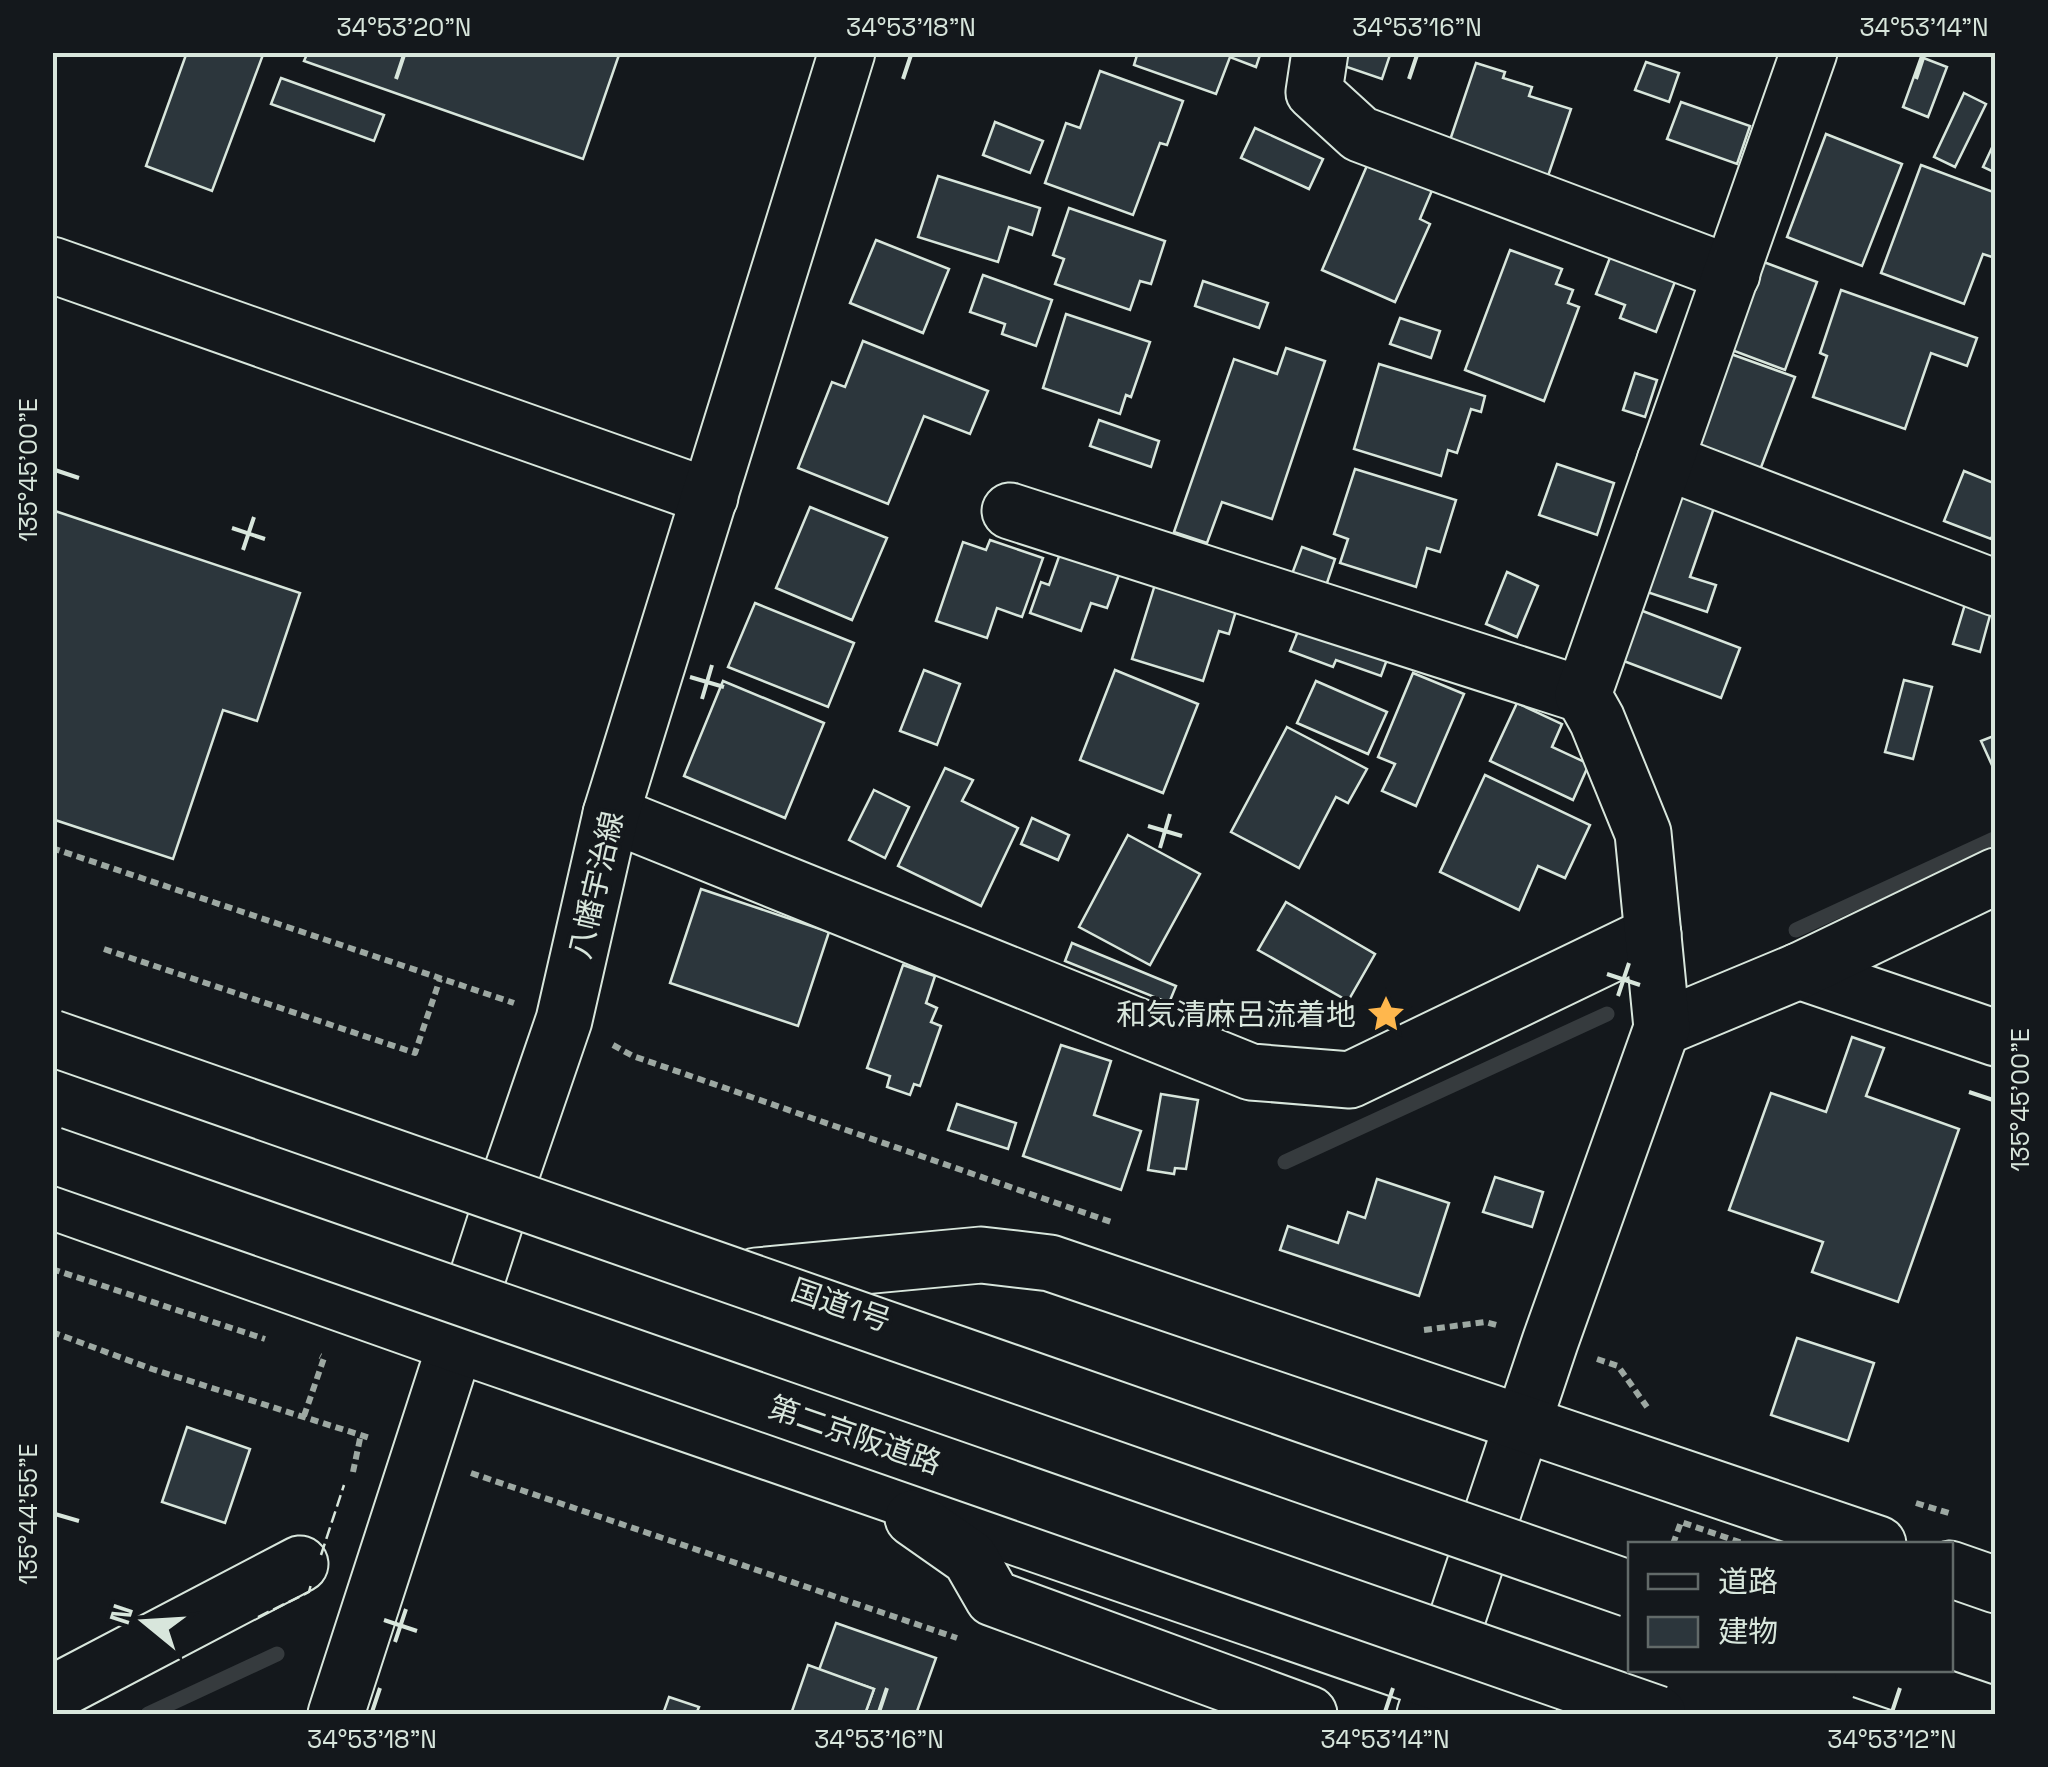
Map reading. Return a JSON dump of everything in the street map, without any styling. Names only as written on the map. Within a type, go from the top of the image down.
[{"type":"main road","name":"八幡宇治線","points":[[336,1714],[564,1020],[612,814],[847,52]]},
{"type":"main road","points":[[1320,52],[1314,92],[1360,134],[1732,274]]},
{"type":"main road","points":[[1583,696],[1810,52]]},
{"type":"main road","points":[[52,265],[710,497]]},
{"type":"main road","points":[[1665,461],[1996,588]]},
{"type":"main road","points":[[1010,511],[1583,696],[1643,833],[1662,1028],[1550,1342],[1431,1699]]},
{"type":"main road","points":[[612,814],[1252,1072],[1350,1080],[1653,934]]},
{"type":"main road","points":[[1662,1028],[1799,971],[1996,876]]},
{"type":"main road","points":[[1799,971],[1996,1038]]},
{"type":"main road","points":[[52,1037],[1628,1587]]},
{"type":"main road","name":"国道1号","points":[[52,1037],[1628,1573]]},
{"type":"main road","name":"第二京阪道路","points":[[52,1155],[1658,1714]]},
{"type":"main road","points":[[52,1201],[864,1484],[1431,1699],[1529,1714]]},
{"type":"main road","points":[[756,1276],[982,1255],[1050,1263],[1872,1542]]},
{"type":"main road","points":[[864,1484],[970,1558],[993,1598],[1309,1714]]},
{"type":"main road","points":[[52,1694],[300,1564]]},
{"type":"main road","points":[[1868,1672],[1991,1714]]},
{"type":"main road","points":[[1920,1672],[1996,1697]]},
{"type":"path","points":[[52,848],[564,1020],[633,1056],[1122,1226]]},
{"type":"path","points":[[104,949],[415,1053],[440,978]]},
{"type":"path","points":[[52,1270],[270,1340]]},
{"type":"path","points":[[1423,1330],[1485,1322]]},
{"type":"path","points":[[52,1332],[152,1369],[304,1416],[960,1639]]},
{"type":"path","points":[[304,1416],[324,1358],[306,1352]]},
{"type":"path","points":[[1673,1542],[1680,1522],[1739,1542]]},
{"type":"building","points":[[187,52],[264,52],[212,191],[146,166]]},
{"type":"building","points":[[308,52],[620,52],[583,159],[304,61]]},
{"type":"building","points":[[1138,52],[1261,52],[1256,67],[1230,57],[1216,94],[1134,65]]},
{"type":"building","points":[[1345,52],[1391,52],[1382,79],[1341,65]]},
{"type":"building","points":[[1921,57],[1947,67],[1928,117],[1903,107]]},
{"type":"building","points":[[1646,62],[1679,73],[1669,102],[1635,90]]},
{"type":"building","points":[[1476,63],[1505,72],[1503,78],[1532,87],[1529,96],[1571,109],[1548,176],[1449,143]]},
{"type":"building","points":[[1100,71],[1183,101],[1167,145],[1160,143],[1133,215],[1045,183],[1066,123],[1080,128]]},
{"type":"building","points":[[281,78],[384,115],[374,141],[271,104]]},
{"type":"building","points":[[1964,93],[1986,104],[1955,167],[1934,157]]},
{"type":"building","points":[[1681,102],[1750,126],[1737,164],[1667,139]]},
{"type":"building","points":[[995,122],[1043,141],[1030,173],[983,155]]},
{"type":"building","points":[[1255,128],[1323,159],[1309,189],[1241,158]]},
{"type":"building","points":[[1826,134],[1902,164],[1862,266],[1787,237]]},
{"type":"building","points":[[1996,139],[1996,173],[1983,167]]},
{"type":"building","points":[[1372,154],[1436,181],[1420,219],[1430,224],[1395,302],[1322,270]]},
{"type":"building","points":[[1921,165],[1996,193],[1996,248],[1992,257],[1983,254],[1964,304],[1881,273]]},
{"type":"building","points":[[938,176],[1040,208],[1032,235],[1009,227],[998,262],[918,237]]},
{"type":"building","points":[[1069,208],[1165,241],[1151,284],[1140,281],[1130,310],[1055,284],[1064,259],[1053,255]]},
{"type":"building","points":[[876,240],[949,269],[923,333],[850,303]]},
{"type":"building","points":[[1510,250],[1562,269],[1556,284],[1573,290],[1568,303],[1579,307],[1544,401],[1465,370]]},
{"type":"building","points":[[1611,255],[1676,279],[1656,332],[1620,318],[1625,305],[1596,294]]},
{"type":"building","points":[[1761,261],[1817,282],[1785,370],[1729,349]]},
{"type":"building","points":[[983,275],[1052,300],[1036,346],[1002,334],[1005,324],[970,312]]},
{"type":"building","points":[[1203,281],[1268,303],[1259,328],[1195,306]]},
{"type":"building","points":[[1841,290],[1977,338],[1967,366],[1931,353],[1905,429],[1813,397],[1827,356],[1820,353]]},
{"type":"building","points":[[1066,314],[1150,342],[1131,397],[1126,395],[1120,414],[1043,388]]},
{"type":"building","points":[[1400,318],[1440,331],[1431,358],[1390,344]]},
{"type":"building","points":[[863,341],[988,391],[970,434],[924,416],[888,504],[798,468],[832,382],[845,387]]},
{"type":"building","points":[[1286,348],[1325,361],[1272,519],[1222,502],[1207,543],[1174,532],[1234,359],[1277,374]]},
{"type":"building","points":[[1728,353],[1795,377],[1757,478],[1681,450]]},
{"type":"building","points":[[1379,364],[1485,396],[1481,412],[1471,409],[1457,453],[1448,450],[1441,476],[1354,449]]},
{"type":"building","points":[[1635,373],[1657,380],[1645,417],[1623,410]]},
{"type":"building","points":[[1099,420],[1159,441],[1151,467],[1090,446]]},
{"type":"building","points":[[1557,464],[1614,483],[1597,535],[1539,515]]},
{"type":"building","points":[[1355,469],[1456,500],[1440,552],[1427,548],[1416,587],[1340,563],[1348,539],[1334,534]]},
{"type":"building","points":[[1964,471],[1996,484],[1996,527],[1991,539],[1944,521]]},
{"type":"building","points":[[1678,493],[1715,505],[1690,577],[1716,585],[1707,612],[1644,591]]},
{"type":"building","points":[[810,507],[887,538],[852,620],[776,588]]},
{"type":"building","points":[[52,510],[300,593],[257,721],[223,710],[173,859],[52,819]]},
{"type":"building","points":[[990,540],[1043,558],[1022,617],[997,608],[987,638],[936,621],[963,542],[986,550]]},
{"type":"building","points":[[1302,547],[1335,559],[1326,586],[1292,574]]},
{"type":"building","points":[[1062,548],[1121,569],[1107,608],[1091,603],[1081,631],[1030,613],[1041,582],[1049,585]]},
{"type":"building","points":[[1507,572],[1538,586],[1517,637],[1486,624]]},
{"type":"building","points":[[1157,578],[1238,604],[1229,634],[1219,631],[1203,681],[1132,659]]},
{"type":"building","points":[[1966,601],[1992,608],[1980,652],[1953,644]]},
{"type":"building","points":[[755,603],[854,643],[828,707],[728,667]]},
{"type":"building","points":[[1640,610],[1740,648],[1721,698],[1621,660]]},
{"type":"building","points":[[1302,621],[1389,654],[1381,676],[1336,660],[1333,667],[1290,651]]},
{"type":"building","points":[[924,670],[960,684],[937,745],[900,731]]},
{"type":"building","points":[[1115,670],[1198,704],[1163,793],[1080,760]]},
{"type":"building","points":[[1413,673],[1464,694],[1416,806],[1382,791],[1395,764],[1378,757]]},
{"type":"building","points":[[1904,680],[1932,687],[1913,759],[1885,752]]},
{"type":"building","points":[[723,681],[824,723],[785,818],[684,776]]},
{"type":"building","points":[[1316,681],[1387,712],[1368,754],[1297,723]]},
{"type":"building","points":[[1517,703],[1562,724],[1552,747],[1589,764],[1573,800],[1490,761]]},
{"type":"building","points":[[1287,727],[1367,769],[1348,803],[1336,797],[1299,868],[1231,832]]},
{"type":"building","points":[[1996,735],[1996,774],[1981,741]]},
{"type":"building","points":[[945,768],[973,780],[962,801],[1018,828],[981,906],[898,866]]},
{"type":"building","points":[[1485,775],[1590,825],[1565,878],[1538,866],[1519,910],[1440,872]]},
{"type":"building","points":[[874,790],[909,807],[885,858],[849,840]]},
{"type":"building","points":[[1032,818],[1069,835],[1058,860],[1021,844]]},
{"type":"building","points":[[1128,835],[1200,874],[1150,965],[1079,927]]},
{"type":"building","points":[[701,889],[829,932],[798,1026],[670,983]]},
{"type":"building","points":[[1286,902],[1375,954],[1348,1001],[1258,950]]},
{"type":"building","points":[[1072,943],[1176,986],[1169,1003],[1065,961]]},
{"type":"building","points":[[903,965],[935,976],[926,1003],[937,1008],[931,1022],[941,1026],[920,1086],[914,1084],[910,1095],[887,1087],[890,1076],[867,1068]]},
{"type":"building","points":[[1852,1037],[1884,1048],[1866,1096],[1959,1129],[1898,1302],[1812,1272],[1823,1242],[1729,1210],[1771,1093],[1826,1112]]},
{"type":"building","points":[[1061,1045],[1111,1061],[1094,1115],[1141,1131],[1121,1190],[1023,1156]]},
{"type":"building","points":[[1161,1094],[1198,1100],[1186,1169],[1175,1168],[1174,1174],[1148,1170]]},
{"type":"building","points":[[957,1104],[1016,1123],[1008,1149],[948,1130]]},
{"type":"building","points":[[1495,1177],[1543,1192],[1532,1227],[1483,1212]]},
{"type":"building","points":[[1377,1179],[1449,1203],[1419,1296],[1280,1250],[1288,1226],[1338,1243],[1348,1212],[1365,1218]]},
{"type":"building","points":[[1797,1338],[1874,1363],[1848,1441],[1771,1415]]},
{"type":"building","points":[[187,1427],[250,1449],[225,1523],[162,1502]]},
{"type":"building","points":[[836,1623],[936,1658],[916,1714],[865,1714],[874,1689],[819,1670]]},
{"type":"building","points":[[808,1665],[874,1689],[865,1714],[791,1714]]},
{"type":"building","points":[[669,1697],[699,1707],[696,1714],[663,1714]]},
{"type":"waterway","points":[[1796,930],[1996,838]]},
{"type":"waterway","points":[[1285,1162],[1607,1014]]},
{"type":"waterway","points":[[148,1714],[277,1654]]},
{"type":"fence","points":[[321,1555],[344,1485]]},
{"type":"fence","points":[[258,1617],[309,1592],[311,1584]]},
{"type":"place","name":"和気清麻呂流着地","points":[[1386,1014]]}]
